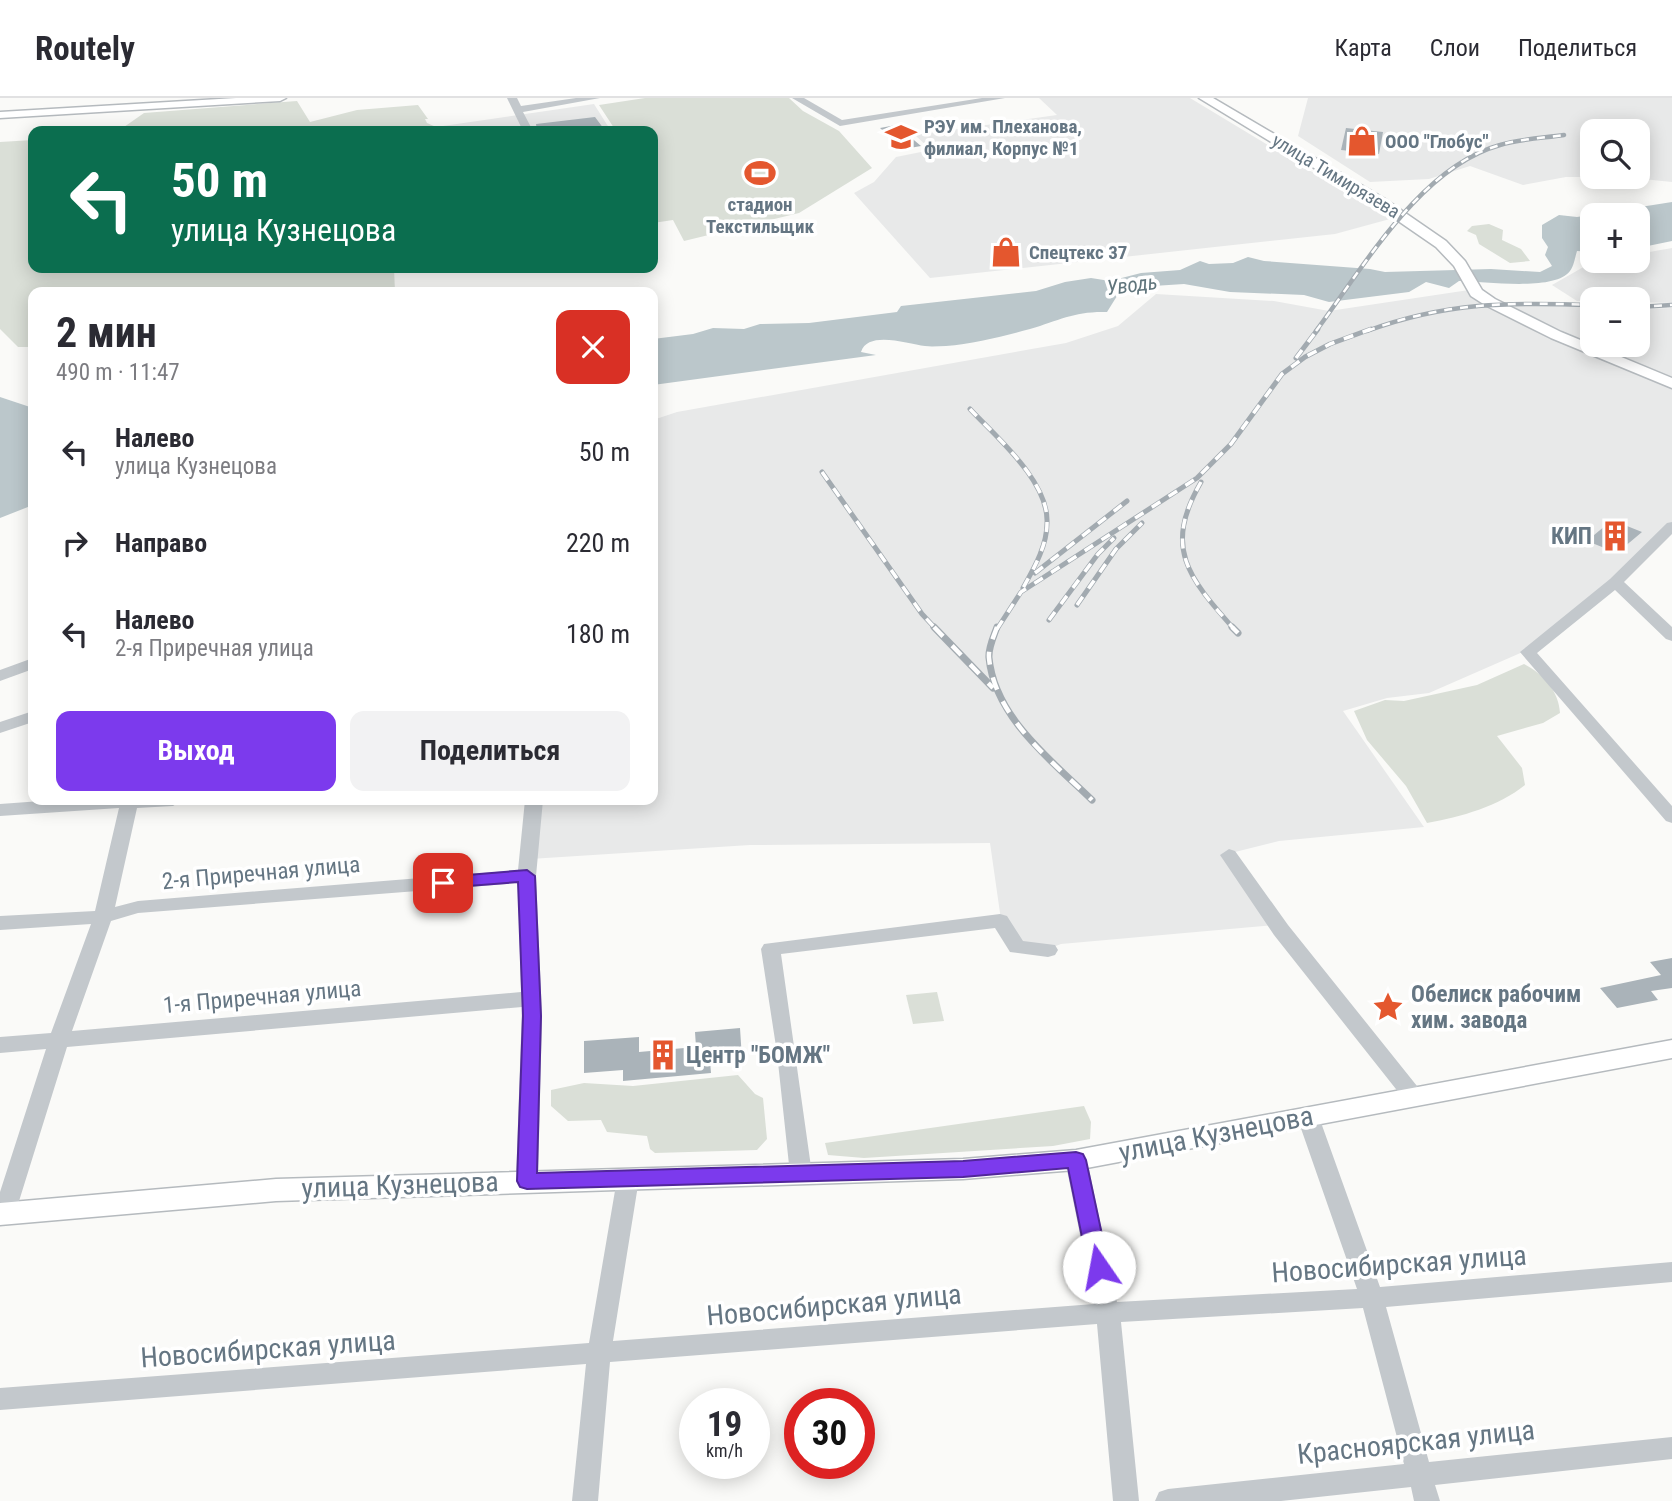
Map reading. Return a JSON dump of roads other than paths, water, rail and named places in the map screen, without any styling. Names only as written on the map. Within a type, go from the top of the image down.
[{"type":"main road","points":[[0,115],[280,98]]},
{"type":"main road","name":"улица Тимирязева","points":[[1205,98],[1386,205],[1441,244],[1460,264],[1471,286],[1490,302],[1529,322],[1672,383]]},
{"type":"main road","name":"улица Кузнецова","points":[[2,1214],[276,1190],[963,1169],[1076,1160],[1672,1049]]},
{"type":"street","points":[[512,98],[525,126]]},
{"type":"street","points":[[516,110],[595,98]]},
{"type":"street","points":[[797,98],[840,123],[1000,98]]},
{"type":"street","points":[[1672,526],[1615,582],[1528,652],[1672,817]]},
{"type":"street","points":[[1615,582],[1672,636]]},
{"type":"street","points":[[0,676],[28,665]]},
{"type":"street","points":[[0,728],[28,718]]},
{"type":"street","points":[[0,810],[60,805]]},
{"type":"street","points":[[2,1214],[58,1040],[103,917],[128,805]]},
{"type":"street","points":[[527,1181],[532,1016],[529,999],[527,876],[534,805]]},
{"type":"street","points":[[1229,855],[1281,930],[1414,1097]]},
{"type":"street","name":"2-я Приречная улица","points":[[0,923],[103,917],[138,908],[527,876]]},
{"type":"street","points":[[801,1174],[787,1053],[771,950],[1000,921],[1017,947],[1048,950]]},
{"type":"street","name":"1-я Приречная улица","points":[[0,1045],[529,999]]},
{"type":"street","points":[[1308,1117],[1372,1298],[1427,1501]]},
{"type":"street","points":[[1076,1160],[1108,1313],[1126,1501]]},
{"type":"street","points":[[585,1501],[599,1354],[628,1179]]},
{"type":"street","name":"Новосибирская улица","points":[[0,1399],[1108,1313],[1372,1298],[1672,1272]]},
{"type":"street","name":"Красноярская улица","points":[[1168,1501],[1672,1448]]},
{"type":"water","name":"Уводь","points":[[1672,202],[1672,241],[1650,246],[1650,205]]},
{"type":"water","name":"Уводь","points":[[1559,215],[1580,217],[1580,251],[1577,251],[1570,271],[1549,281],[1518,284],[1459,281],[1449,288],[1426,282],[1409,292],[1329,302],[1304,295],[1230,292],[1184,284],[1138,287],[1117,296],[1107,312],[1076,315],[978,342],[930,346],[880,340],[865,345],[861,352],[876,355],[658,384],[658,338],[693,334],[713,328],[744,329],[760,324],[809,323],[897,312],[901,306],[1036,291],[1091,278],[1110,281],[1141,273],[1180,270],[1200,261],[1209,264],[1233,263],[1248,257],[1264,261],[1385,272],[1491,269],[1540,272],[1552,266],[1545,255],[1548,247],[1542,238],[1542,225]]},
{"type":"water","points":[[0,397],[28,406],[28,507],[0,518]]},
{"type":"railway","points":[[1316,331],[1396,223],[1444,174],[1471,157],[1500,145],[1564,135]]},
{"type":"railway","points":[[1367,331],[1396,321],[1451,309],[1505,304],[1580,305]]},
{"type":"railway","points":[[1650,306],[1672,305]]},
{"type":"railway","points":[[1296,358],[1318,329]]},
{"type":"railway","points":[[997,629],[1021,592],[1197,478],[1231,444],[1282,374],[1305,357],[1330,344],[1371,329]]},
{"type":"railway","points":[[970,409],[1019,461],[1039,491],[1045,507],[1045,540],[1023,588]]},
{"type":"railway","points":[[822,472],[922,614],[936,629]]},
{"type":"railway","points":[[1201,482],[1184,526],[1186,561],[1204,593],[1234,629]]},
{"type":"railway","points":[[1035,573],[1127,501]]},
{"type":"railway","points":[[1077,605],[1116,549],[1142,523]]},
{"type":"railway","points":[[1049,620],[1098,554],[1114,538]]},
{"type":"railway","points":[[934,627],[993,688]]},
{"type":"railway","points":[[997,627],[989,658],[1002,700],[1043,754],[1092,800]]},
{"type":"railway","points":[[1234,629],[1238,633]]},
{"type":"place","name":"РЭУ им. Плеханова, филиал, Корпус №1","points":[[901,137]]},
{"type":"place","name":"ООО \"Глобус\"","points":[[1362,141]]},
{"type":"place","name":"стадион Текстильщик","points":[[760,173]]},
{"type":"place","name":"Спецтекс 37","points":[[1006,252]]},
{"type":"place","name":"КИП","points":[[1615,536]]},
{"type":"place","name":"Обелиск рабочим хим. завода","points":[[1388,1007]]},
{"type":"place","name":"Центр \"БОМЖ\"","points":[[663,1055]]}]
